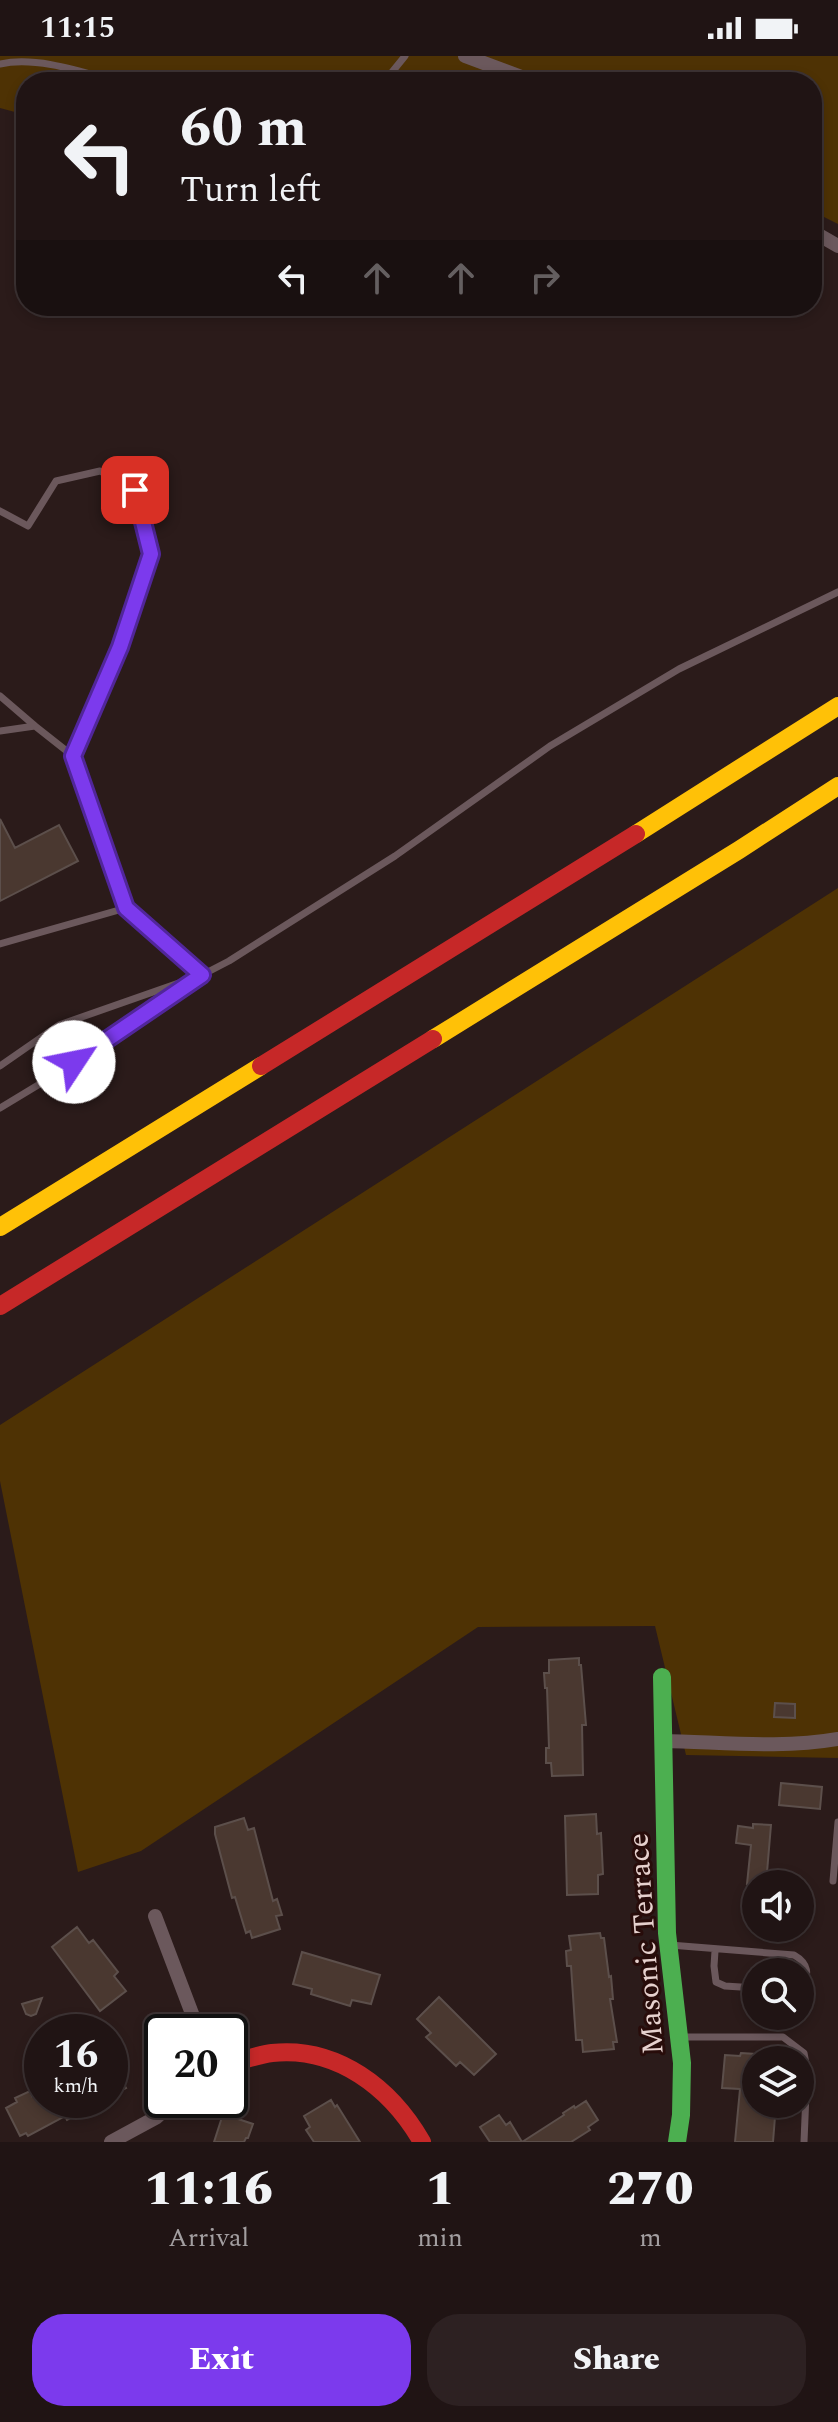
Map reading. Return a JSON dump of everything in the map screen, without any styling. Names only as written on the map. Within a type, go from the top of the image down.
[{"type":"main road","points":[[0,1227],[838,706]]},
{"type":"main road","points":[[0,1306],[725,859],[838,786]]},
{"type":"main road","name":"Masonic Terrace","points":[[662,1677],[668,1945],[684,2094],[677,2142]]},
{"type":"main road","points":[[248,2059],[272,2053],[308,2054],[351,2070],[382,2090],[401,2110],[422,2142]]},
{"type":"street","points":[[465,56],[508,72]]},
{"type":"street","points":[[663,1741],[749,1744],[818,1743],[838,1739]]},
{"type":"street","points":[[155,1916],[192,2014]]},
{"type":"street","points":[[111,2142],[155,2118]]},
{"type":"street","points":[[138,2127],[143,2142]]},
{"type":"lane","points":[[392,72],[405,56]]},
{"type":"lane","points":[[0,64],[24,60],[75,72]]},
{"type":"lane","points":[[0,511],[28,526],[56,481],[100,471],[135,490],[151,554],[120,647],[73,756]]},
{"type":"lane","points":[[0,1108],[202,975],[395,856],[550,746],[679,669],[838,592]]},
{"type":"lane","points":[[0,696],[73,756],[126,908],[202,975]]},
{"type":"lane","points":[[0,731],[35,726]]},
{"type":"lane","points":[[0,944],[126,908]]},
{"type":"lane","points":[[0,1066],[59,1025],[202,975]]},
{"type":"lane","points":[[833,1881],[838,1822]]},
{"type":"lane","points":[[668,1945],[794,1955],[799,1958]]},
{"type":"lane","points":[[715,1951],[716,1982],[742,1987]]},
{"type":"lane","points":[[680,2037],[783,2037],[804,2053],[807,2069],[804,2142]]},
{"type":"shaded area","points":[[0,56],[838,56],[838,224],[822,216],[822,72],[16,72],[16,112],[0,108]]},
{"type":"shaded area","points":[[838,888],[838,1758],[686,1755],[655,1626],[478,1627],[141,1851],[78,1872],[0,1481],[0,1425]]},
{"type":"building","points":[[0,819],[15,848],[59,825],[78,861],[0,901]]},
{"type":"building","points":[[579,1658],[586,1725],[582,1725],[583,1775],[552,1776],[551,1763],[546,1763],[546,1748],[549,1748],[544,1673],[549,1673],[549,1660]]},
{"type":"building","points":[[775,1703],[795,1704],[795,1718],[774,1717]]},
{"type":"building","points":[[781,1783],[822,1787],[820,1809],[779,1805]]},
{"type":"building","points":[[596,1814],[597,1834],[601,1833],[603,1874],[598,1875],[598,1894],[567,1895],[565,1816]]},
{"type":"building","points":[[244,1818],[248,1830],[254,1828],[273,1901],[277,1899],[282,1915],[276,1916],[280,1929],[252,1938],[250,1931],[246,1933],[235,1897],[232,1898],[215,1834],[215,1827]]},
{"type":"building","points":[[753,1824],[771,1825],[767,1870],[748,1870],[751,1845],[736,1843],[738,1826],[753,1828]]},
{"type":"building","points":[[77,1927],[89,1943],[93,1940],[118,1972],[114,1976],[126,1991],[100,2011],[52,1947]]},
{"type":"building","points":[[600,1933],[604,1938],[611,1976],[613,1999],[610,1999],[617,2042],[613,2042],[614,2049],[583,2052],[582,2040],[576,2040],[571,1966],[567,1966],[566,1951],[571,1950],[569,1936]]},
{"type":"building","points":[[302,1952],[380,1975],[371,2004],[352,2000],[350,2006],[311,1994],[312,1989],[293,1984]]},
{"type":"building","points":[[439,1997],[496,2054],[474,2075],[460,2062],[456,2066],[426,2037],[431,2033],[417,2019]]},
{"type":"building","points":[[42,1998],[36,2014],[26,2014],[22,2004]]},
{"type":"building","points":[[742,2053],[742,2118],[775,2118],[773,2142],[735,2142],[740,2089],[722,2088],[725,2055],[740,2056]]},
{"type":"building","points":[[24,2094],[24,2118],[61,2118],[28,2136],[26,2133],[20,2136],[6,2108],[17,2102],[15,2098]]},
{"type":"building","points":[[331,2100],[360,2142],[314,2142],[306,2130],[310,2127],[304,2116]]},
{"type":"building","points":[[586,2101],[598,2120],[588,2127],[590,2130],[571,2142],[522,2142]]},
{"type":"building","points":[[499,2115],[506,2125],[510,2122],[522,2142],[490,2142],[480,2127]]},
{"type":"building","points":[[222,2118],[235,2118],[253,2124],[244,2142],[214,2142]]},
{"type":"traffic: fast","points":[[662,1677],[667,1933],[682,2063],[677,2142]]},
{"type":"traffic: slow","points":[[636,834],[838,706]]},
{"type":"traffic: slow","points":[[433,1039],[838,786]]},
{"type":"traffic: slow","points":[[0,1227],[261,1066]]},
{"type":"traffic: jam","points":[[261,1066],[636,834]]},
{"type":"traffic: jam","points":[[0,1306],[433,1039]]},
{"type":"traffic: jam","points":[[248,2059],[272,2053],[296,2053],[318,2056],[340,2064],[378,2088],[395,2104],[422,2142]]},
{"type":"route","points":[[74,1062],[202,975],[126,908],[73,756],[120,647],[151,554],[135,490]]}]
